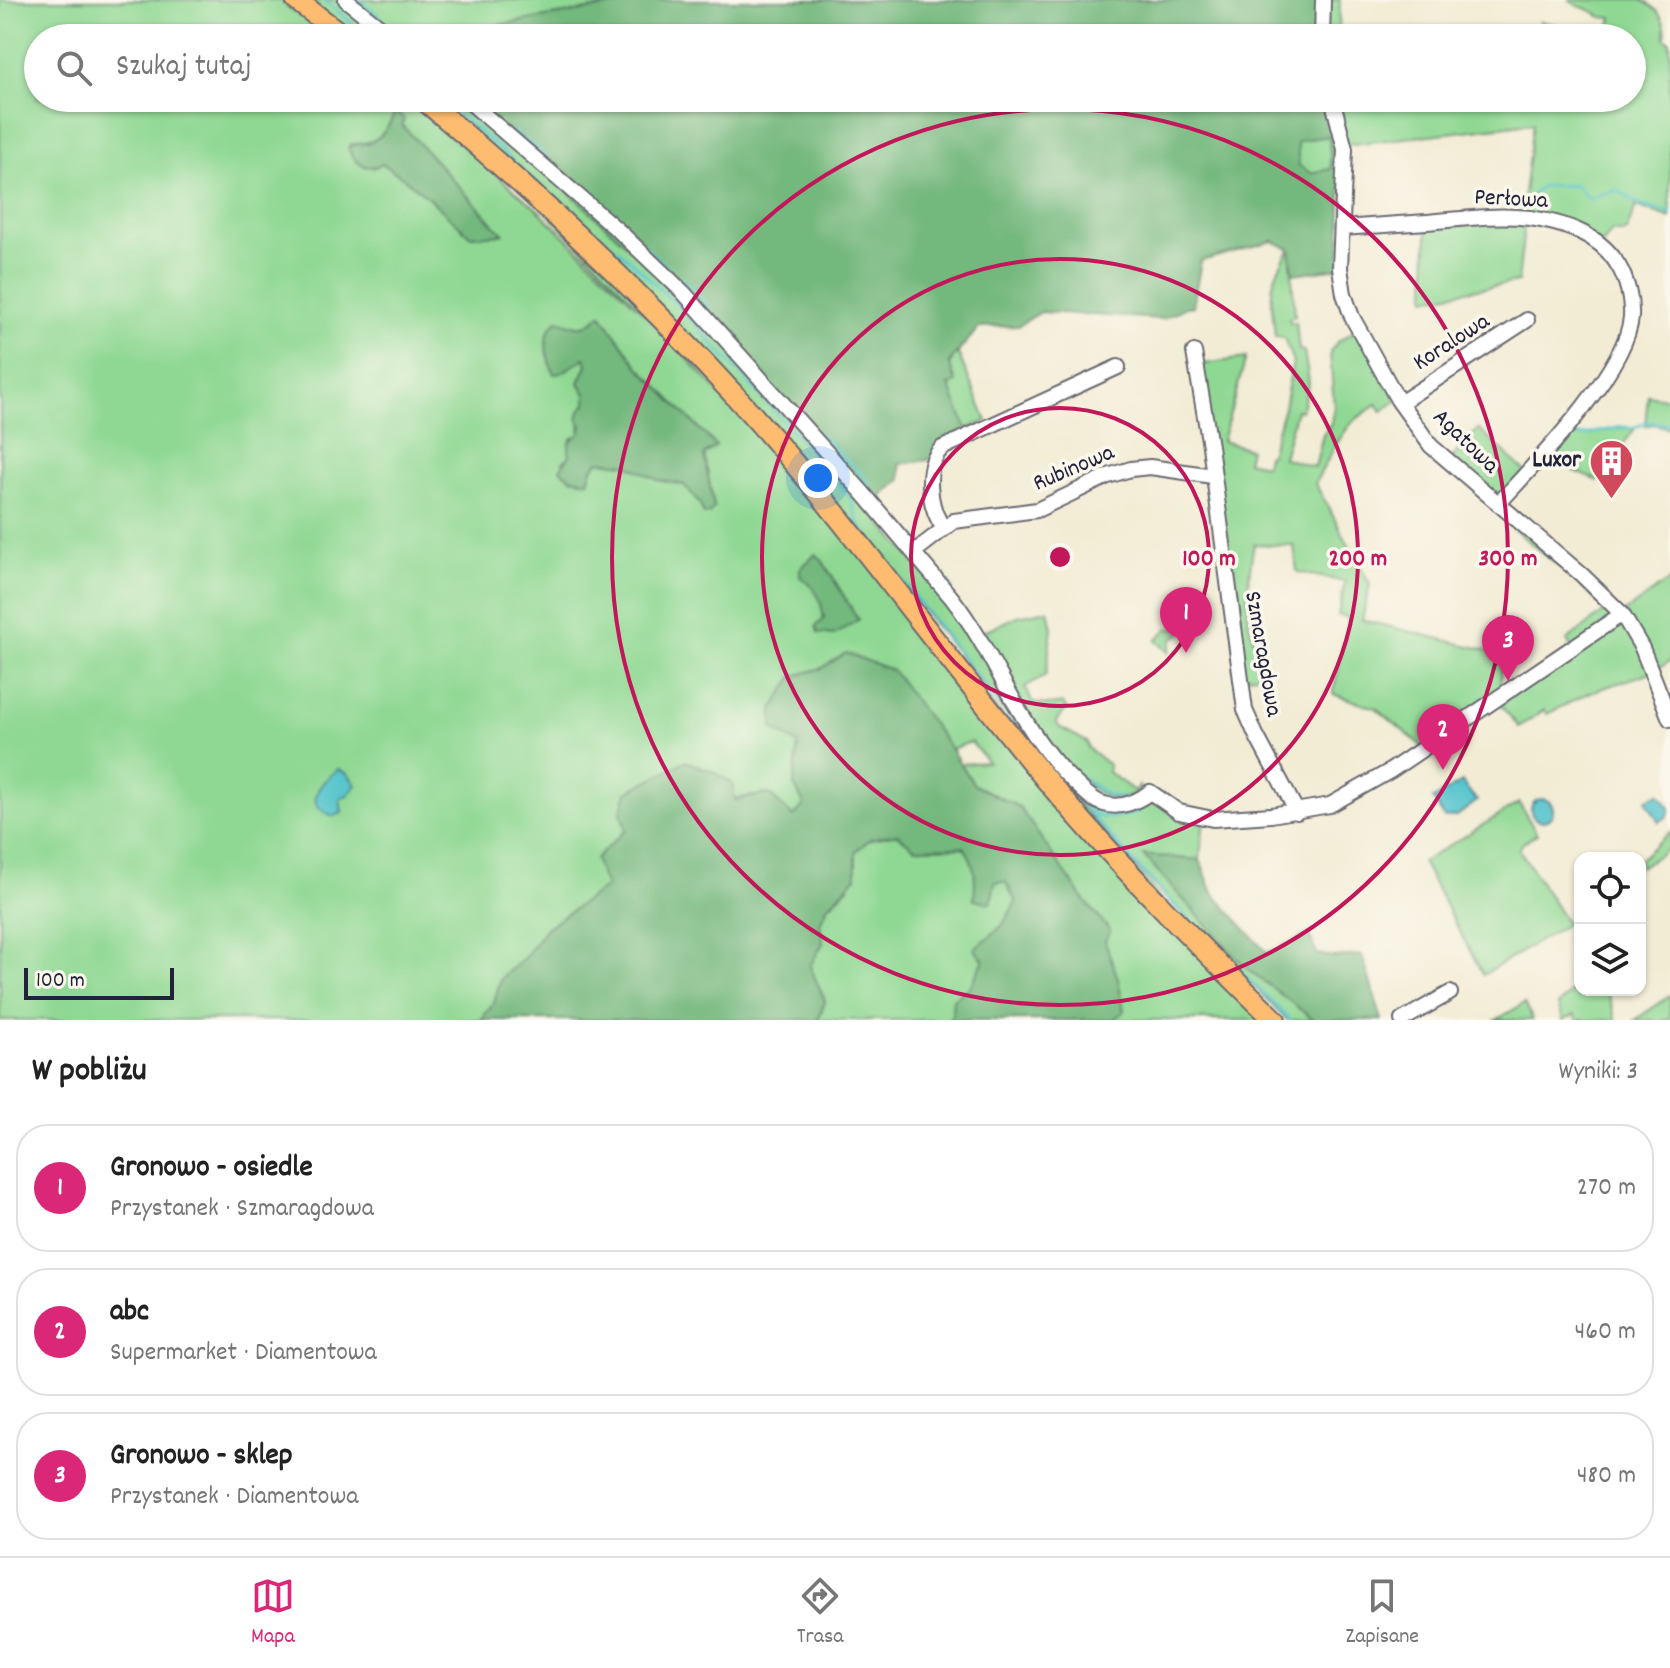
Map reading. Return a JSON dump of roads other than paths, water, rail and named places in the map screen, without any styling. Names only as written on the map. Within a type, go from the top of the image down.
[{"type":"highway","points":[[296,0],[328,24]]},
{"type":"highway","points":[[438,112],[586,243],[648,303],[738,399],[847,528],[1043,776],[1135,879],[1275,1020]]},
{"type":"street","points":[[346,0],[376,24]]},
{"type":"street","points":[[1322,24],[1323,0]]},
{"type":"street","points":[[481,112],[595,210],[683,292],[914,552],[967,618],[1021,717],[1054,763],[1094,800],[1106,805],[1131,803],[1150,792],[1179,812],[1204,818],[1297,812],[1330,805],[1363,788],[1622,614]]},
{"type":"street","name":"Agatowa","points":[[1336,112],[1345,149],[1340,268],[1346,303],[1400,403],[1438,453],[1582,575],[1622,614],[1642,648],[1670,719]]},
{"type":"street","name":"Perłowa","points":[[1342,228],[1494,217],[1529,218],[1563,225],[1592,238],[1608,250],[1619,266],[1628,288],[1631,317],[1612,366],[1592,397],[1498,504]]},
{"type":"street","name":"Koralowa","points":[[1400,403],[1527,320]]},
{"type":"street","name":"Szmaragdowa","points":[[1194,352],[1245,710],[1297,812]]},
{"type":"street","points":[[943,527],[933,509],[931,471],[933,459],[942,448],[1118,367]]},
{"type":"street","name":"Rubinowa","points":[[914,552],[954,521],[1042,508],[1108,476],[1131,469],[1150,467],[1213,476]]},
{"type":"street","points":[[1402,1020],[1450,993]]},
{"type":"water","points":[[338,769],[348,774],[356,785],[340,799],[342,813],[334,816],[318,806],[316,794]]},
{"type":"water","points":[[1462,782],[1477,801],[1457,816],[1444,818],[1433,799]]},
{"type":"water","points":[[1659,793],[1670,808],[1668,816],[1659,822],[1646,800]]},
{"type":"water","points":[[1542,799],[1550,802],[1553,810],[1550,818],[1542,821],[1534,818],[1531,810],[1534,802]]},
{"type":"waterway","points":[[324,0],[353,24]]},
{"type":"waterway","points":[[359,0],[381,18]]},
{"type":"waterway","points":[[456,112],[568,212],[628,258],[683,311],[850,497],[859,525],[1087,810],[1161,891],[1290,1020]]},
{"type":"waterway","points":[[512,131],[542,152],[549,162]]},
{"type":"waterway","points":[[1524,208],[1534,192],[1545,186],[1575,185],[1589,199],[1616,190]]},
{"type":"waterway","points":[[1619,191],[1640,205],[1670,213]]},
{"type":"waterway","points":[[605,210],[670,270]]},
{"type":"waterway","points":[[678,278],[698,294],[713,316]]},
{"type":"waterway","points":[[1579,436],[1622,427],[1633,428],[1648,422],[1670,424]]},
{"type":"waterway","points":[[820,434],[864,476],[878,500]]},
{"type":"waterway","points":[[927,558],[952,588]]},
{"type":"waterway","points":[[1071,770],[1107,795],[1123,798]]},
{"type":"waterway","points":[[1093,810],[1089,813],[1107,817],[1138,812]]},
{"type":"place","name":"Luxor","points":[[1612,500]]},
{"type":"place","name":"Gronowo - osiedle","points":[[1186,653]]},
{"type":"place","name":"Gronowo - sklep","points":[[1508,681]]},
{"type":"place","name":"abc","points":[[1443,770]]}]
